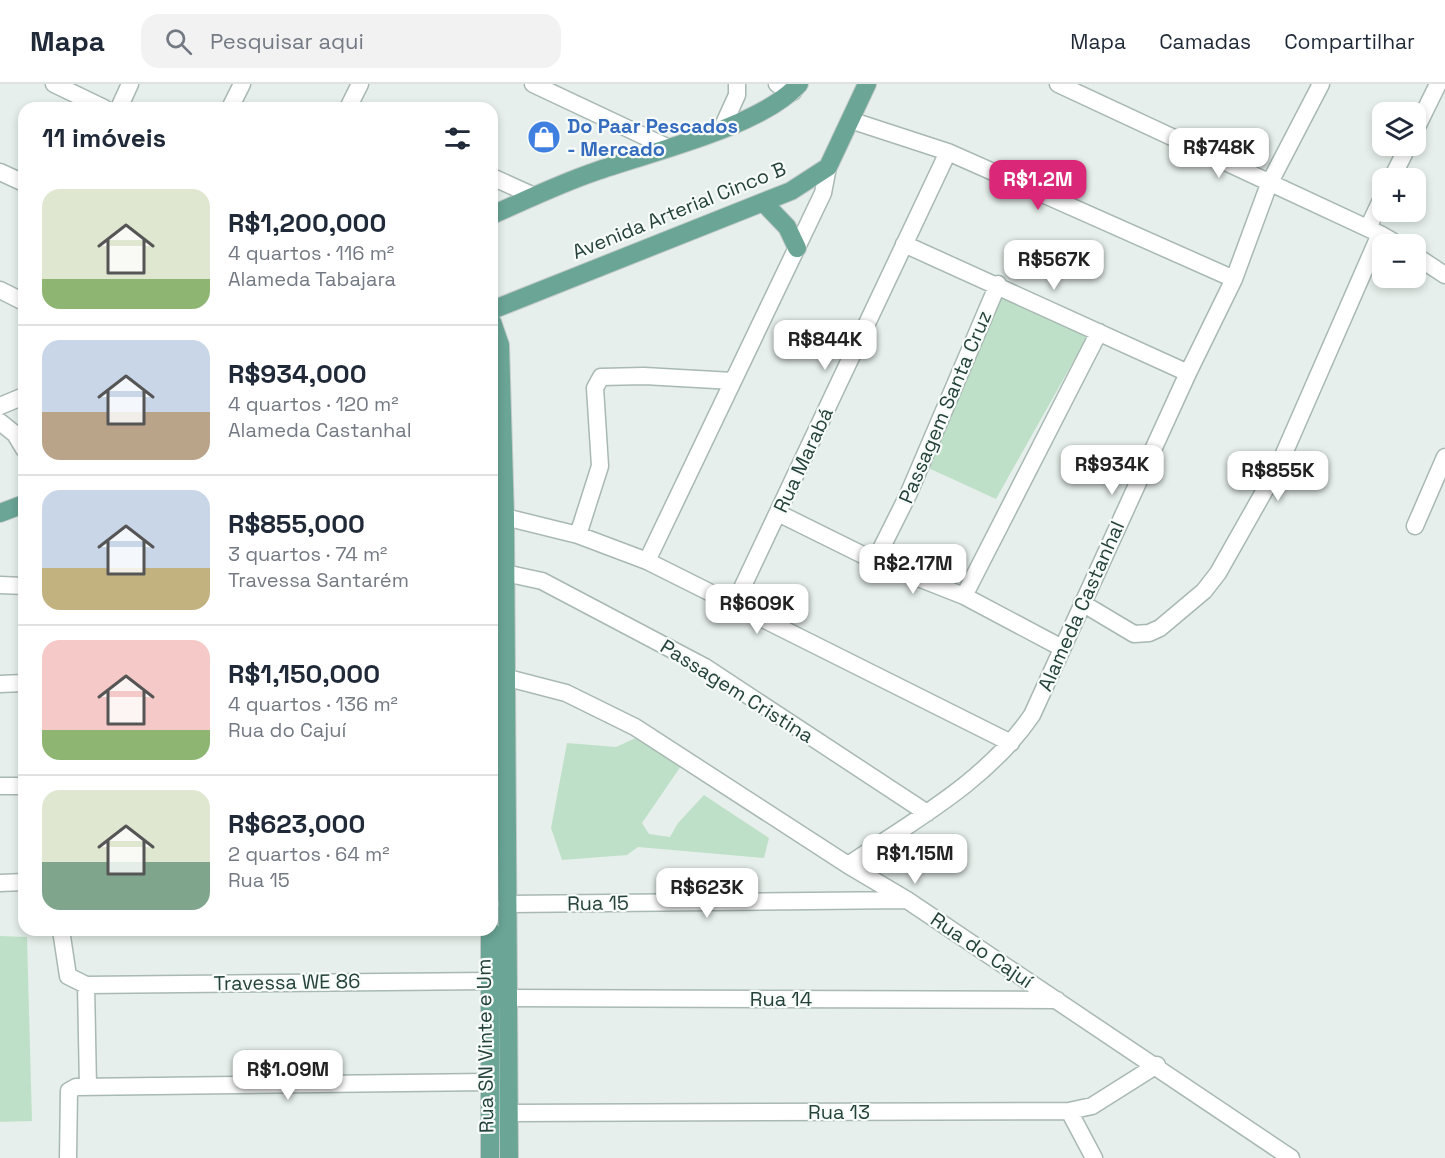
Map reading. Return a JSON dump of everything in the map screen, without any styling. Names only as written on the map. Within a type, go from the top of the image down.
[{"type":"main road","points":[[828,166],[867,84]]},
{"type":"main road","points":[[498,211],[590,173],[751,119],[790,86]]},
{"type":"main road","name":"Avenida Arterial Cinco B","points":[[498,308],[791,191],[828,166]]},
{"type":"main road","points":[[763,202],[787,227],[797,248]]},
{"type":"main road","name":"Rua SN Vinte e Um","points":[[498,339],[505,517],[498,540],[505,573],[506,904],[498,927]]},
{"type":"main road","points":[[0,513],[18,506]]},
{"type":"main road","name":"Rua SN Vinte e Um","points":[[490,1158],[489,981],[495,936]]},
{"type":"main road","name":"Rua SN Vinte e Um","points":[[495,936],[506,999],[509,1158]]},
{"type":"main road","points":[[489,1130],[509,1121]]},
{"type":"street","points":[[54,84],[92,102]]},
{"type":"street","points":[[122,102],[130,84]]},
{"type":"street","points":[[233,102],[242,84]]},
{"type":"street","points":[[353,102],[360,84]]},
{"type":"street","points":[[533,84],[667,147]]},
{"type":"street","points":[[722,128],[737,95],[737,84]]},
{"type":"street","points":[[1058,84],[1379,234]]},
{"type":"street","points":[[1426,109],[1438,84]]},
{"type":"street","name":"Alameda Castanhal","points":[[848,865],[927,813],[974,777],[1011,743],[1032,715],[1188,373],[1234,279],[1269,184],[1316,86]]},
{"type":"street","points":[[850,120],[948,152],[1234,279]]},
{"type":"street","name":"Rua Marabá","points":[[735,605],[948,152]]},
{"type":"street","points":[[647,561],[823,193],[828,166]]},
{"type":"street","points":[[0,172],[18,180]]},
{"type":"street","points":[[498,180],[534,196]]},
{"type":"street","points":[[1082,603],[1134,634],[1149,633],[1160,628],[1204,591],[1218,573],[1279,465],[1376,222]]},
{"type":"street","points":[[904,244],[998,284],[1188,373]]},
{"type":"street","points":[[1426,263],[1445,275]]},
{"type":"street","name":"Passagem Santa Cruz","points":[[875,561],[908,495],[998,284]]},
{"type":"street","points":[[0,290],[18,299]]},
{"type":"street","points":[[964,596],[1099,332]]},
{"type":"street","points":[[578,536],[600,466],[595,388],[601,377],[733,381]]},
{"type":"street","points":[[0,406],[18,398]]},
{"type":"street","points":[[0,422],[18,439]]},
{"type":"street","points":[[1415,526],[1445,457]]},
{"type":"street","points":[[778,513],[875,561],[964,596],[1062,648]]},
{"type":"street","points":[[505,517],[578,536],[647,561],[1011,743]]},
{"type":"street","name":"Passagem Cristina","points":[[505,573],[542,581],[705,667],[927,813]]},
{"type":"street","points":[[0,585],[18,586]]},
{"type":"street","name":"Rua do Cajuí","points":[[504,677],[566,693],[635,727],[848,865],[907,900],[1157,1065],[1291,1158]]},
{"type":"street","points":[[0,684],[18,684]]},
{"type":"street","points":[[0,786],[18,786]]},
{"type":"street","points":[[0,883],[18,882]]},
{"type":"street","name":"Rua 15","points":[[506,904],[907,900]]},
{"type":"street","points":[[62,936],[68,976],[86,984],[88,1087]]},
{"type":"street","name":"Travessa WE 86","points":[[86,984],[489,981]]},
{"type":"street","name":"Rua 14","points":[[506,999],[1057,1000]]},
{"type":"street","name":"Rua 13","points":[[509,1121],[1068,1111],[1092,1106],[1157,1065]]},
{"type":"street","points":[[68,1158],[69,1091],[73,1087],[489,1082]]},
{"type":"street","points":[[1068,1111],[1094,1158]]},
{"type":"green space","points":[[999,295],[1087,337],[996,499],[924,466]]},
{"type":"green space","points":[[640,736],[681,766],[642,823],[649,834],[670,837],[678,823],[704,795],[769,838],[764,858],[638,847],[627,855],[562,860],[551,828],[567,743],[616,747]]},
{"type":"green space","points":[[0,936],[27,937],[32,1121],[0,1122]]},
{"type":"place","name":"Do Paar Pescados - Mercado","points":[[544,137]]}]
